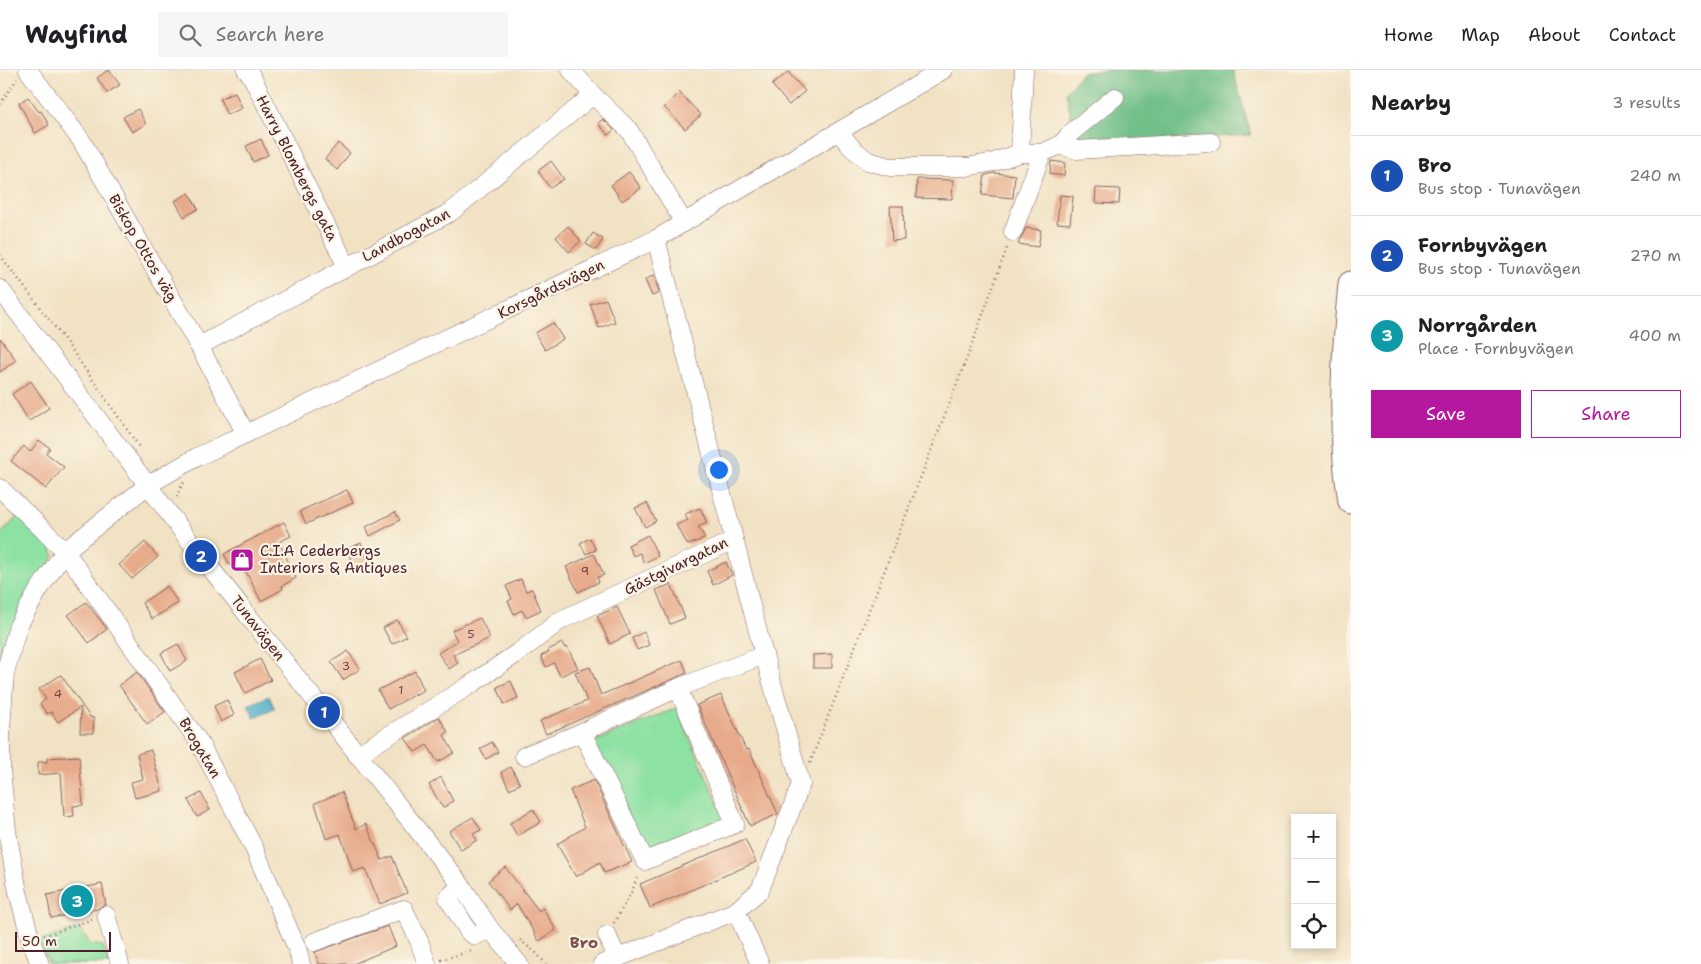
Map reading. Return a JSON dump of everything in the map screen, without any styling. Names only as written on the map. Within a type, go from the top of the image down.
[{"type":"highway","points":[[1351,284],[1344,379],[1344,441],[1351,501]]},
{"type":"street","points":[[571,70],[593,95],[629,130],[684,223]]},
{"type":"street","name":"Korsgårdsvägen","points":[[40,964],[30,941],[18,892],[3,805],[0,729],[5,674],[18,626],[38,591],[65,551],[148,485],[197,457],[656,239],[943,70]]},
{"type":"street","points":[[1020,153],[1024,70]]},
{"type":"street","name":"Harry Blombergs gata","points":[[251,72],[347,267]]},
{"type":"street","name":"Biskop Ottos väg","points":[[23,73],[81,140],[199,346],[246,434]]},
{"type":"street","name":"Landbogatan","points":[[199,346],[452,212],[593,95]]},
{"type":"street","points":[[839,132],[852,148],[868,161],[890,167],[967,167],[994,162],[1020,153],[1042,153],[1060,145],[1072,132],[1114,97]]},
{"type":"street","points":[[1060,145],[1077,150],[1211,142]]},
{"type":"street","points":[[1013,232],[1042,153]]},
{"type":"street","name":"Gästgivargatan","points":[[357,754],[467,687],[519,652],[561,620],[734,540],[656,239]]},
{"type":"street","name":"Tunavägen","points":[[0,289],[148,485],[461,885],[490,929],[519,964]]},
{"type":"street","name":"Brogatan","points":[[0,488],[65,551],[199,742],[254,848],[298,951],[301,964]]},
{"type":"street","points":[[607,935],[609,961],[736,911],[760,890],[801,784],[764,655],[734,540]]},
{"type":"street","points":[[524,756],[678,688],[764,655]]},
{"type":"street","points":[[582,732],[645,861],[735,824],[678,688]]},
{"type":"street","points":[[314,942],[404,909],[427,964]]},
{"type":"street","points":[[736,911],[760,964]]},
{"type":"street","points":[[106,915],[120,964]]},
{"type":"path","points":[[0,104],[23,73]]},
{"type":"path","points":[[801,784],[970,350],[1013,232]]},
{"type":"path","points":[[607,935],[630,895],[645,861]]},
{"type":"path","points":[[30,941],[106,915]]},
{"type":"path","points":[[517,938],[536,953],[546,964]]},
{"type":"green space","points":[[1104,70],[1233,70],[1251,135],[1076,144],[1066,92],[1082,73]]},
{"type":"green space","points":[[20,514],[51,547],[54,555],[0,669],[0,535]]},
{"type":"green space","points":[[677,708],[726,822],[646,853],[593,742]]},
{"type":"green space","points":[[80,928],[90,944],[103,946],[109,964],[49,964],[39,941]]},
{"type":"water","points":[[269,696],[275,709],[254,718],[248,705]]},
{"type":"building","points":[[108,70],[120,85],[107,93],[97,78]]},
{"type":"building","points":[[788,72],[805,91],[789,105],[772,85]]},
{"type":"building","points":[[235,92],[242,108],[227,115],[220,99]]},
{"type":"building","points":[[679,92],[701,115],[685,129],[664,107]]},
{"type":"building","points":[[28,97],[39,112],[41,111],[49,125],[35,133],[19,103]]},
{"type":"building","points":[[138,109],[146,124],[132,132],[123,117]]},
{"type":"building","points":[[603,119],[614,130],[608,135],[598,123]]},
{"type":"building","points":[[261,139],[268,155],[253,162],[246,146]]},
{"type":"building","points":[[338,143],[350,153],[337,170],[325,159]]},
{"type":"building","points":[[551,161],[564,179],[550,188],[538,171]]},
{"type":"building","points":[[1051,161],[1065,163],[1064,176],[1050,174]]},
{"type":"building","points":[[629,172],[641,188],[622,201],[611,185]]},
{"type":"building","points":[[994,173],[1015,175],[1013,198],[982,195],[985,175]]},
{"type":"building","points":[[917,179],[953,180],[952,199],[916,198]]},
{"type":"building","points":[[1096,188],[1120,189],[1119,204],[1095,203]]},
{"type":"building","points":[[189,193],[198,209],[184,217],[175,201]]},
{"type":"building","points":[[1060,195],[1073,196],[1070,224],[1057,223]]},
{"type":"building","points":[[890,206],[903,206],[904,240],[892,241]]},
{"type":"building","points":[[568,226],[581,241],[569,252],[556,237]]},
{"type":"building","points":[[1026,228],[1041,230],[1038,247],[1018,244]]},
{"type":"building","points":[[593,233],[603,239],[596,250],[586,244]]},
{"type":"building","points":[[654,275],[659,293],[652,296],[645,280]]},
{"type":"building","points":[[606,299],[615,322],[599,328],[590,304]]},
{"type":"building","points":[[553,323],[563,339],[545,350],[535,333]]},
{"type":"building","points":[[0,338],[16,360],[0,372]]},
{"type":"building","points":[[31,381],[49,408],[29,421],[12,394]]},
{"type":"building","points":[[39,440],[50,448],[46,453],[64,467],[46,489],[11,461],[24,446],[30,452]]},
{"type":"building","points":[[347,490],[353,503],[306,524],[300,511]]},
{"type":"building","points":[[647,503],[656,521],[645,527],[635,508]]},
{"type":"building","points":[[700,508],[707,523],[698,527],[705,538],[688,545],[676,525],[688,520],[685,514]]},
{"type":"building","points":[[395,512],[400,520],[370,536],[366,527]]},
{"type":"building","points":[[284,522],[291,536],[279,542],[296,578],[282,586],[283,589],[261,601],[240,560],[230,565],[224,554]]},
{"type":"building","points":[[648,535],[658,556],[644,563],[640,553],[633,556],[628,545]]},
{"type":"building","points":[[590,538],[596,550],[586,554],[580,543]]},
{"type":"building","points":[[145,542],[158,557],[132,579],[119,565]]},
{"type":"building","points":[[361,543],[369,564],[355,569],[347,549]]},
{"type":"building","points":[[594,554],[604,575],[597,577],[599,582],[578,592],[566,567]]},
{"type":"building","points":[[726,562],[732,575],[713,585],[707,571]]},
{"type":"building","points":[[521,579],[526,591],[532,589],[541,610],[526,617],[522,610],[514,614],[508,601],[512,599],[506,586]]},
{"type":"building","points":[[671,584],[685,618],[670,624],[656,590]]},
{"type":"building","points":[[167,586],[178,603],[152,619],[142,603]]},
{"type":"building","points":[[86,602],[107,629],[89,643],[68,615]]},
{"type":"building","points":[[617,607],[630,634],[610,644],[597,616]]},
{"type":"building","points":[[480,618],[490,638],[453,655],[458,663],[449,669],[438,653],[457,641],[452,630]]},
{"type":"building","points":[[397,620],[407,636],[392,644],[383,628]]},
{"type":"building","points":[[644,632],[649,645],[637,650],[632,638]]},
{"type":"building","points":[[562,643],[565,648],[567,647],[578,668],[560,676],[554,663],[546,667],[541,656]]},
{"type":"building","points":[[178,644],[187,661],[170,671],[161,653]]},
{"type":"building","points":[[348,651],[360,669],[343,680],[331,662]]},
{"type":"building","points":[[832,654],[832,668],[813,668],[813,655]]},
{"type":"building","points":[[260,659],[271,680],[245,693],[235,672]]},
{"type":"building","points":[[682,660],[687,673],[546,734],[540,721],[587,701],[575,672],[590,667],[601,695]]},
{"type":"building","points":[[415,671],[424,690],[388,709],[378,690]]},
{"type":"building","points":[[137,672],[165,712],[147,724],[119,685]]},
{"type":"building","points":[[61,675],[90,717],[94,718],[93,733],[80,733],[81,707],[58,722],[51,712],[47,714],[40,704],[46,699],[39,689]]},
{"type":"building","points":[[511,681],[518,698],[504,704],[497,687]]},
{"type":"building","points":[[721,695],[746,750],[749,749],[778,814],[750,826],[697,705]]},
{"type":"building","points":[[227,700],[234,715],[221,722],[214,706]]},
{"type":"building","points":[[439,717],[448,732],[444,735],[454,753],[438,762],[427,745],[415,752],[405,738]]},
{"type":"building","points":[[492,742],[498,752],[486,759],[480,749]]},
{"type":"building","points":[[151,750],[162,791],[135,798],[131,782],[143,779],[137,754]]},
{"type":"building","points":[[79,756],[83,805],[73,806],[74,816],[64,817],[61,773],[38,775],[38,762],[47,762],[47,758]]},
{"type":"building","points":[[511,767],[520,784],[509,789],[501,772]]},
{"type":"building","points":[[441,777],[453,801],[443,808],[429,785]]},
{"type":"building","points":[[594,780],[632,862],[604,873],[600,862],[576,877],[557,844],[585,827],[570,790]]},
{"type":"building","points":[[342,792],[356,829],[366,824],[382,860],[392,856],[407,893],[380,904],[365,868],[353,872],[340,834],[326,839],[315,803]]},
{"type":"building","points":[[201,793],[210,810],[197,817],[188,800]]},
{"type":"building","points":[[533,809],[541,822],[517,836],[510,823]]},
{"type":"building","points":[[473,817],[481,830],[473,834],[477,840],[461,850],[449,831]]},
{"type":"building","points":[[745,839],[756,862],[650,908],[640,884]]},
{"type":"building","points":[[505,867],[539,911],[543,908],[556,930],[539,941],[517,904],[510,910],[488,881]]},
{"type":"building","points":[[102,884],[106,905],[97,909],[51,918],[47,895]]},
{"type":"building","points":[[388,926],[396,946],[353,964],[319,964],[315,952]]},
{"type":"place","name":"Fornbyvägen","points":[[201,556]]},
{"type":"place","name":"C.I.A Cederbergs Interiors & Antiques","points":[[242,560]]},
{"type":"place","name":"Bro","points":[[324,712]]},
{"type":"place","name":"Norrgården","points":[[77,901]]},
{"type":"district","name":"Bro","points":[[584,942]]}]
